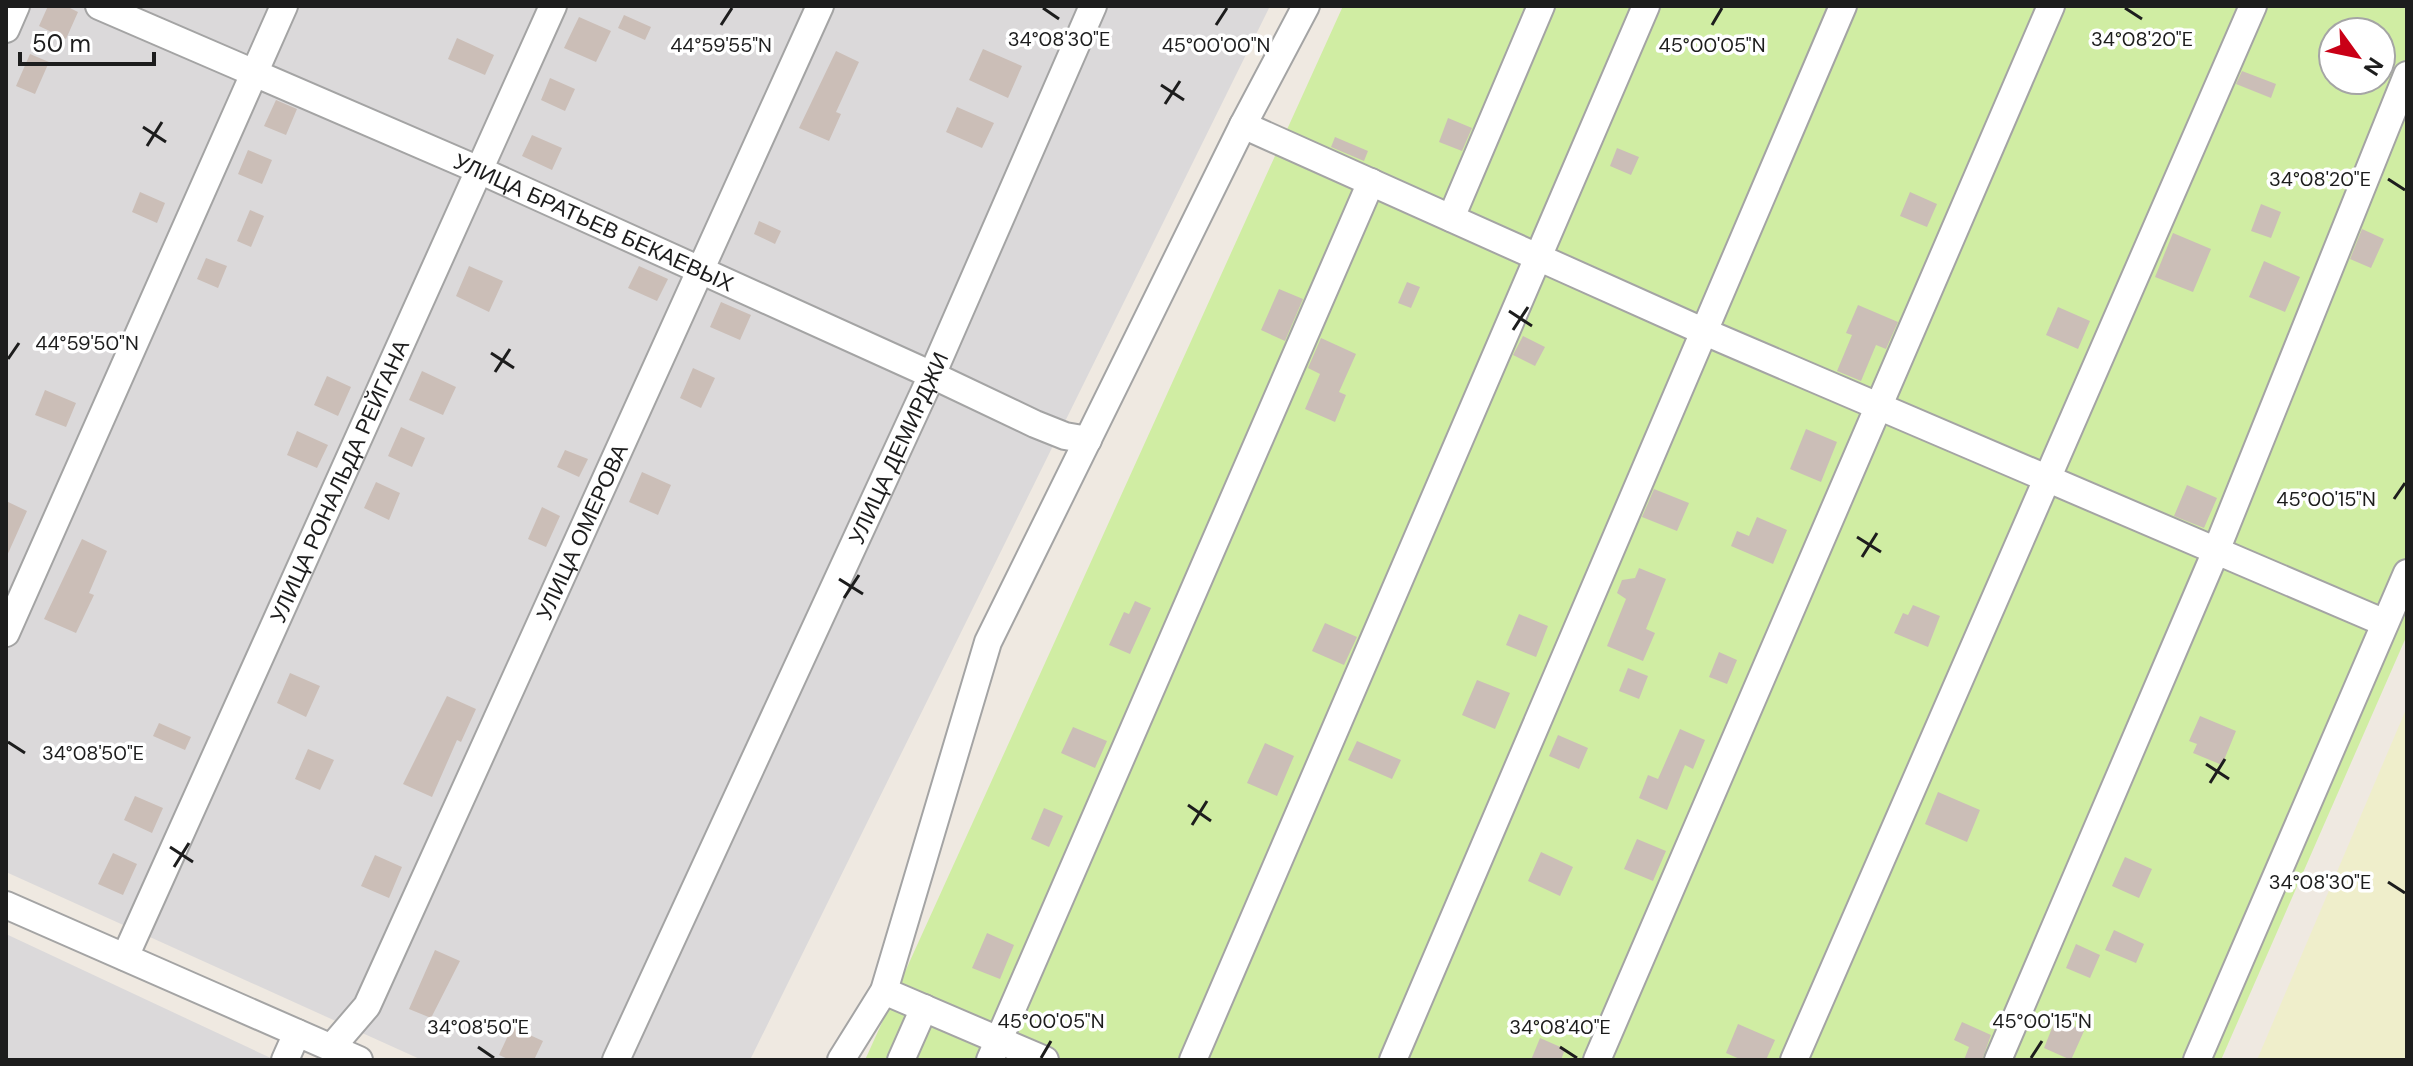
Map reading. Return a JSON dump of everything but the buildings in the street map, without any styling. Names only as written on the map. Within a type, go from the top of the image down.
[{"type":"street","points":[[6,29],[16,6]]},
{"type":"street","name":"УЛИЦА БРАТЬЕВ БЕКАЕВЫХ","points":[[99,6],[479,170],[1035,424],[1065,436],[1088,440]]},
{"type":"street","points":[[6,633],[284,6]]},
{"type":"street","name":"УЛИЦА РОНАЛЬДА РЕЙГАНА","points":[[125,957],[553,6]]},
{"type":"street","name":"УЛИЦА ОМЕРОВА","points":[[331,1048],[367,1006],[820,6]]},
{"type":"street","name":"УЛИЦА ДЕМИРДЖИ","points":[[616,1060],[932,375],[1093,6]]},
{"type":"street","points":[[841,1060],[884,991],[988,642],[1243,125],[1306,6]]},
{"type":"street","points":[[1451,218],[1541,6]]},
{"type":"street","points":[[1193,1060],[1646,6]]},
{"type":"street","points":[[1393,1060],[1843,6]]},
{"type":"street","points":[[1597,1060],[2051,6]]},
{"type":"street","points":[[1794,1060],[2253,6]]},
{"type":"street","points":[[1998,1060],[2216,551],[2407,75]]},
{"type":"street","points":[[1243,125],[1705,332],[2385,623]]},
{"type":"street","points":[[994,1050],[1371,182]]},
{"type":"street","points":[[2197,1060],[2407,573]]},
{"type":"street","points":[[6,905],[359,1060]]},
{"type":"street","points":[[884,991],[924,1008],[994,1050],[1045,1060]]},
{"type":"street","points":[[901,1060],[924,1008]]},
{"type":"street","points":[[285,1060],[297,1033]]},
{"type":"shaded area","points":[[6,6],[1270,6],[750,1060],[422,1060],[6,872]]},
{"type":"shaded area","points":[[6,934],[275,1060],[6,1060]]},
{"type":"green space","points":[[1343,6],[2407,6],[2407,635],[2221,1060],[865,1060]]},
{"type":"green space","points":[[2407,707],[2407,1060],[2257,1060]]}]
